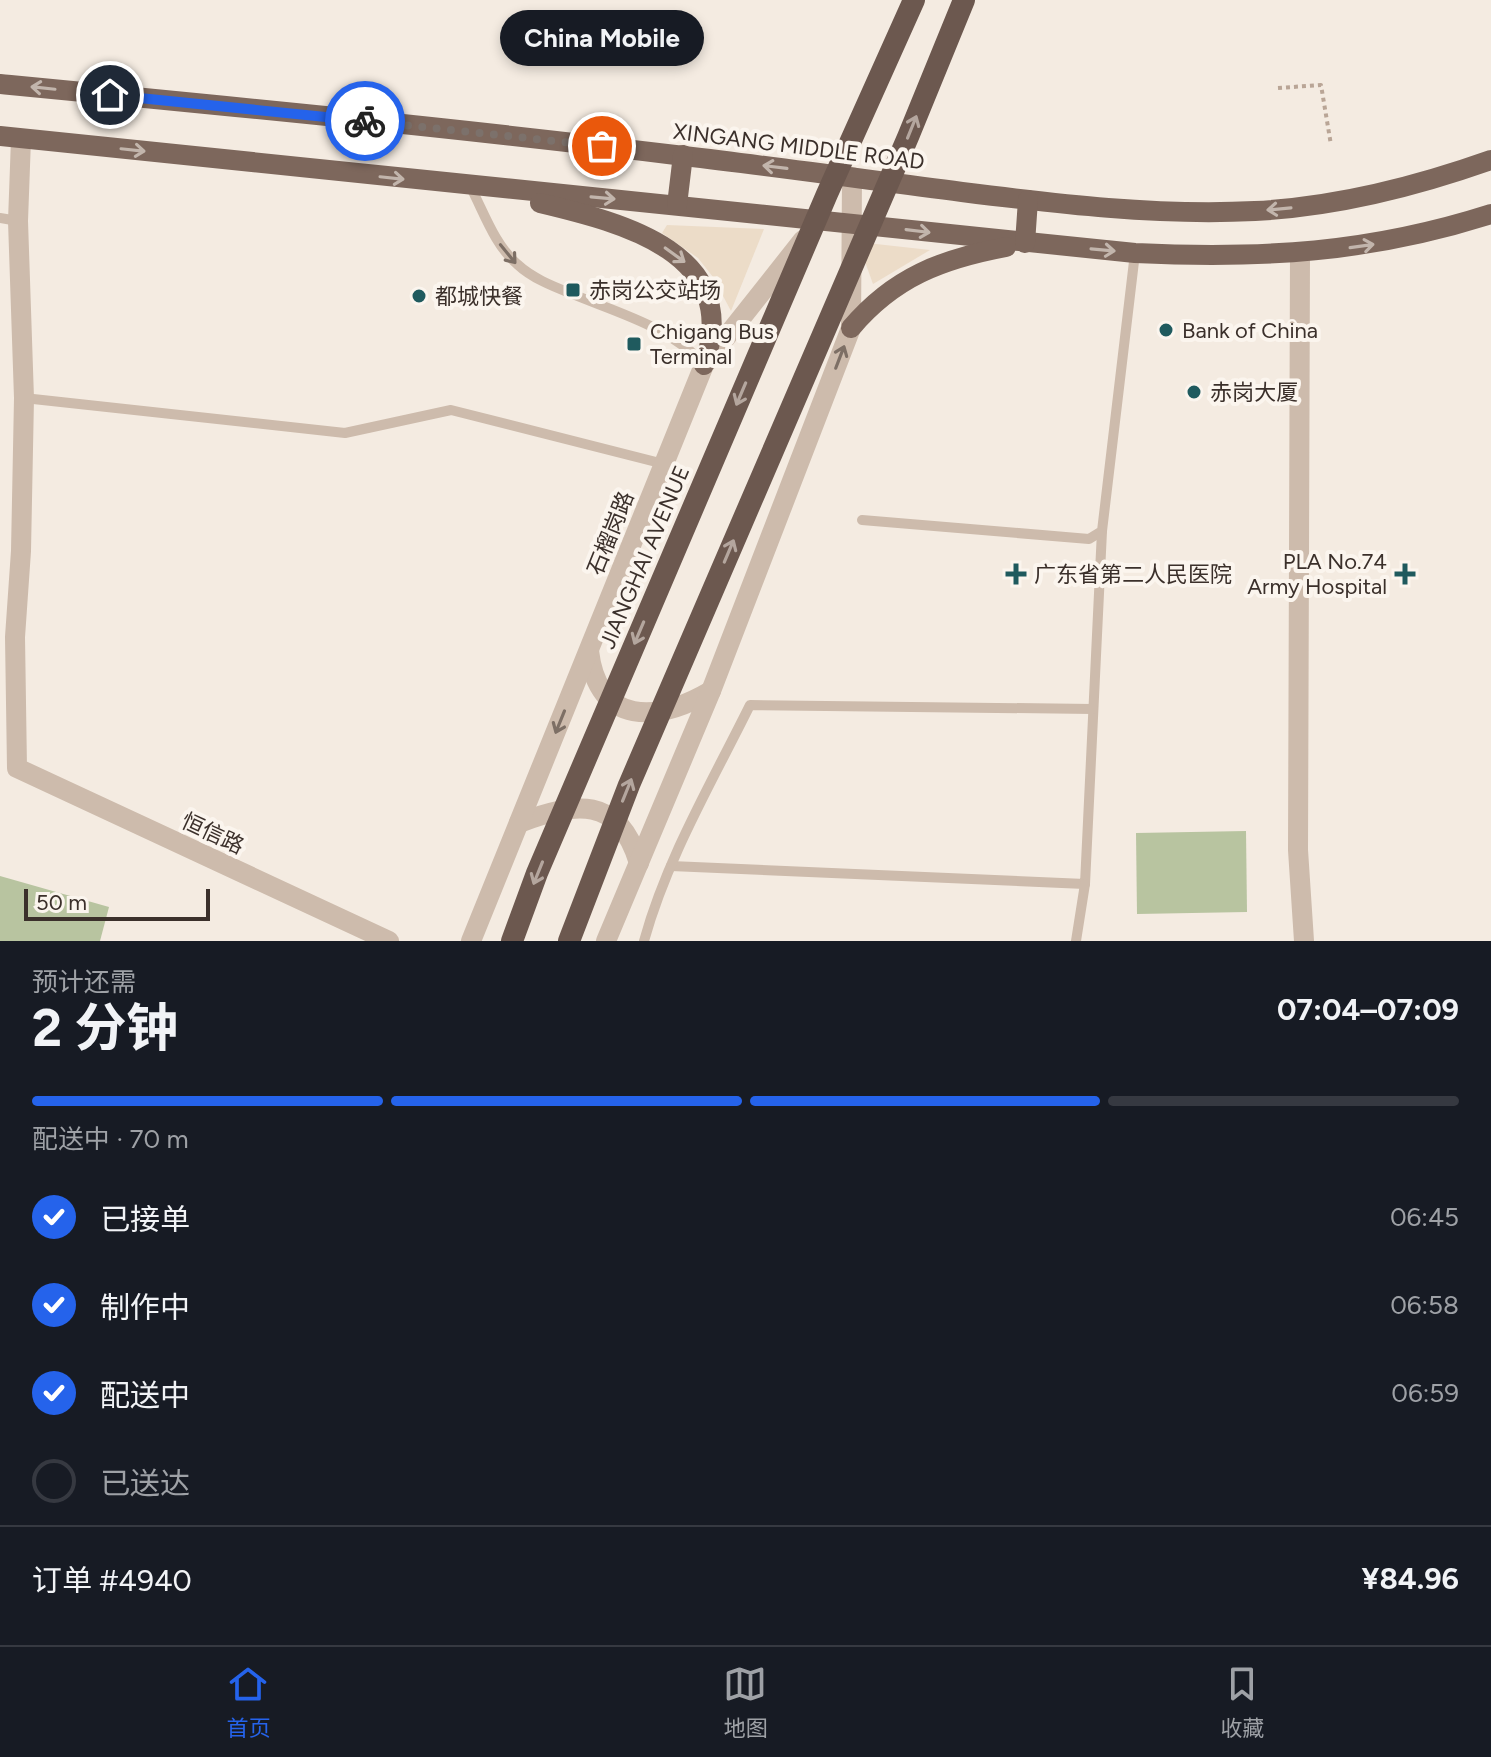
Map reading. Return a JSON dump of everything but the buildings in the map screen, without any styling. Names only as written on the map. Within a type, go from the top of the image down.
[{"type":"highway","name":"JIANGHAI AVENUE","points":[[512,941],[537,873],[827,194],[914,0]]},
{"type":"highway","points":[[569,941],[629,785],[964,0]]},
{"type":"main road","name":"XINGANG MIDDLE ROAD","points":[[0,84],[683,155],[1028,200],[1163,210],[1257,211],[1359,198],[1439,178],[1491,160]]},
{"type":"main road","points":[[0,136],[1135,253],[1300,254],[1420,236],[1491,214]]},
{"type":"main road","points":[[677,205],[683,155]]},
{"type":"main road","points":[[470,186],[575,211],[626,228],[686,262],[702,281],[714,321],[712,341],[704,365]]},
{"type":"main road","points":[[1025,243],[1028,200]]},
{"type":"main road","points":[[851,328],[876,302],[913,275],[933,265],[1025,243]]},
{"type":"street","points":[[8,637],[21,551],[24,398],[9,220],[21,139]]},
{"type":"street","points":[[606,941],[711,691],[851,328],[852,177]]},
{"type":"street","name":"石榴岗路","points":[[471,941],[704,365],[852,177]]},
{"type":"street","points":[[1300,254],[1298,850],[1304,941]]},
{"type":"street","name":"恒信路","points":[[8,637],[13,768],[389,941]]},
{"type":"street","points":[[589,649],[592,673],[598,687],[614,705],[631,712],[664,711],[711,691]]},
{"type":"street","points":[[519,823],[580,808],[608,814],[632,841],[639,863]]},
{"type":"lane","points":[[470,186],[493,233],[518,266],[544,282],[664,334],[693,352],[704,365]]},
{"type":"lane","points":[[1076,941],[1085,884],[1102,531],[1135,253]]},
{"type":"lane","points":[[24,398],[345,433],[451,410],[664,464]]},
{"type":"lane","points":[[862,520],[1089,539],[1102,531]]},
{"type":"lane","points":[[644,941],[671,866],[750,705],[1093,709]]},
{"type":"lane","points":[[671,866],[1085,884]]},
{"type":"path","points":[[1278,88],[1321,85],[1331,145]]},
{"type":"green space","points":[[1246,831],[1247,912],[1137,914],[1136,833]]},
{"type":"green space","points":[[0,876],[109,907],[100,941],[0,941]]},
{"type":"shaded area","points":[[667,225],[764,229],[731,311],[713,277],[698,258],[662,233]]},
{"type":"shaded area","points":[[858,242],[930,250],[873,284]]},
{"type":"way so far","points":[[365,121],[602,146]]},
{"type":"place","name":"China Mobile","points":[[602,146]]},
{"type":"place","name":"赤岗公交站场","points":[[573,290]]},
{"type":"place","name":"都城快餐","points":[[419,296]]},
{"type":"place","name":"Bank of China","points":[[1166,330]]},
{"type":"place","name":"Chigang Bus Terminal","points":[[634,344]]},
{"type":"place","name":"赤岗大厦","points":[[1194,392]]},
{"type":"place","name":"广东省第二人民医院","points":[[1016,574]]},
{"type":"place","name":"PLA No.74 Army Hospital","points":[[1405,574]]},
{"type":"route","points":[[110,95],[365,121]]}]
